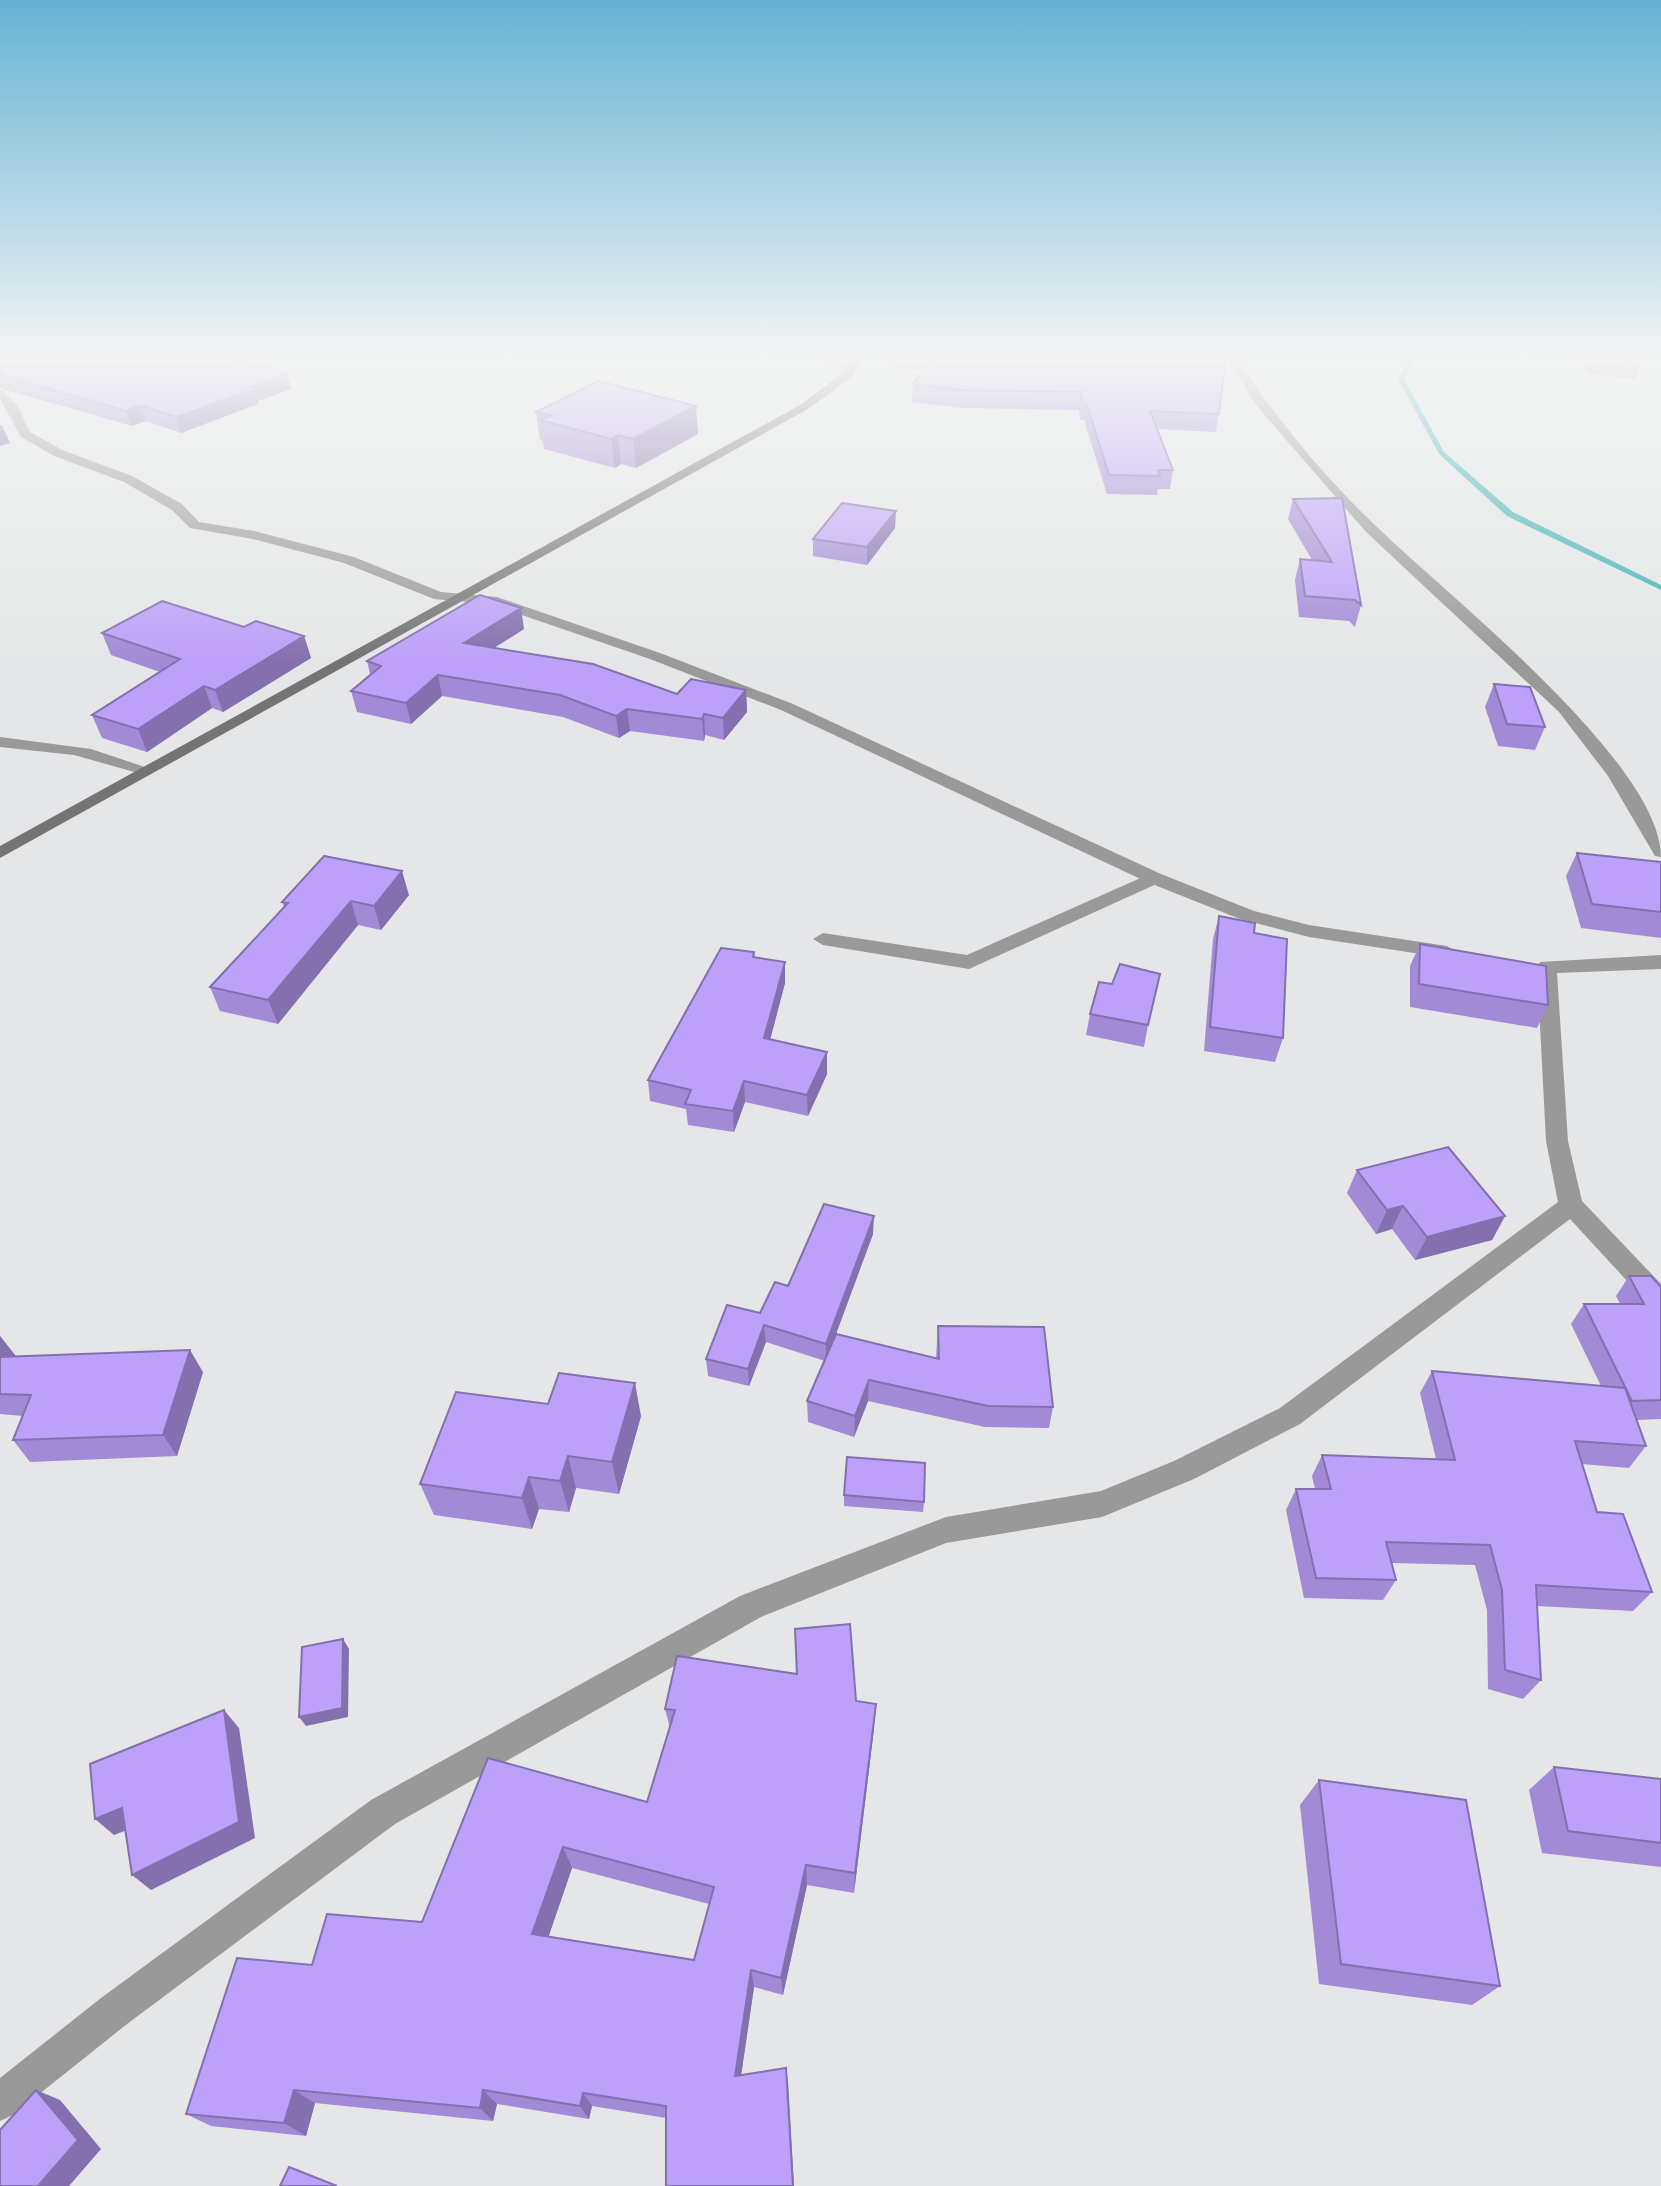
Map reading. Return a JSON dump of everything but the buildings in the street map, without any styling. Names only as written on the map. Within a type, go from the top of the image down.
[{"type":"main road","points":[[0,853],[712,458]]},
{"type":"street","points":[[71,458],[128,479],[177,507],[195,525],[349,560],[439,596],[492,600],[787,707],[1154,878],[1247,915],[1309,931],[1468,955]]},
{"type":"street","points":[[1308,458],[1371,529],[1565,709],[1616,774],[1661,852]]},
{"type":"street","points":[[0,742],[37,744],[103,755],[145,770]]},
{"type":"street","points":[[823,939],[969,962],[1154,878]]},
{"type":"street","points":[[1661,962],[1539,966],[1557,1141],[1571,1205],[1661,1301]]},
{"type":"street","points":[[0,2102],[114,2011],[383,1812],[751,1606],[946,1530],[1102,1504],[1210,1457],[1290,1416],[1571,1205]]},
{"type":"waterway","points":[[1447,458],[1510,514],[1661,588]]}]
